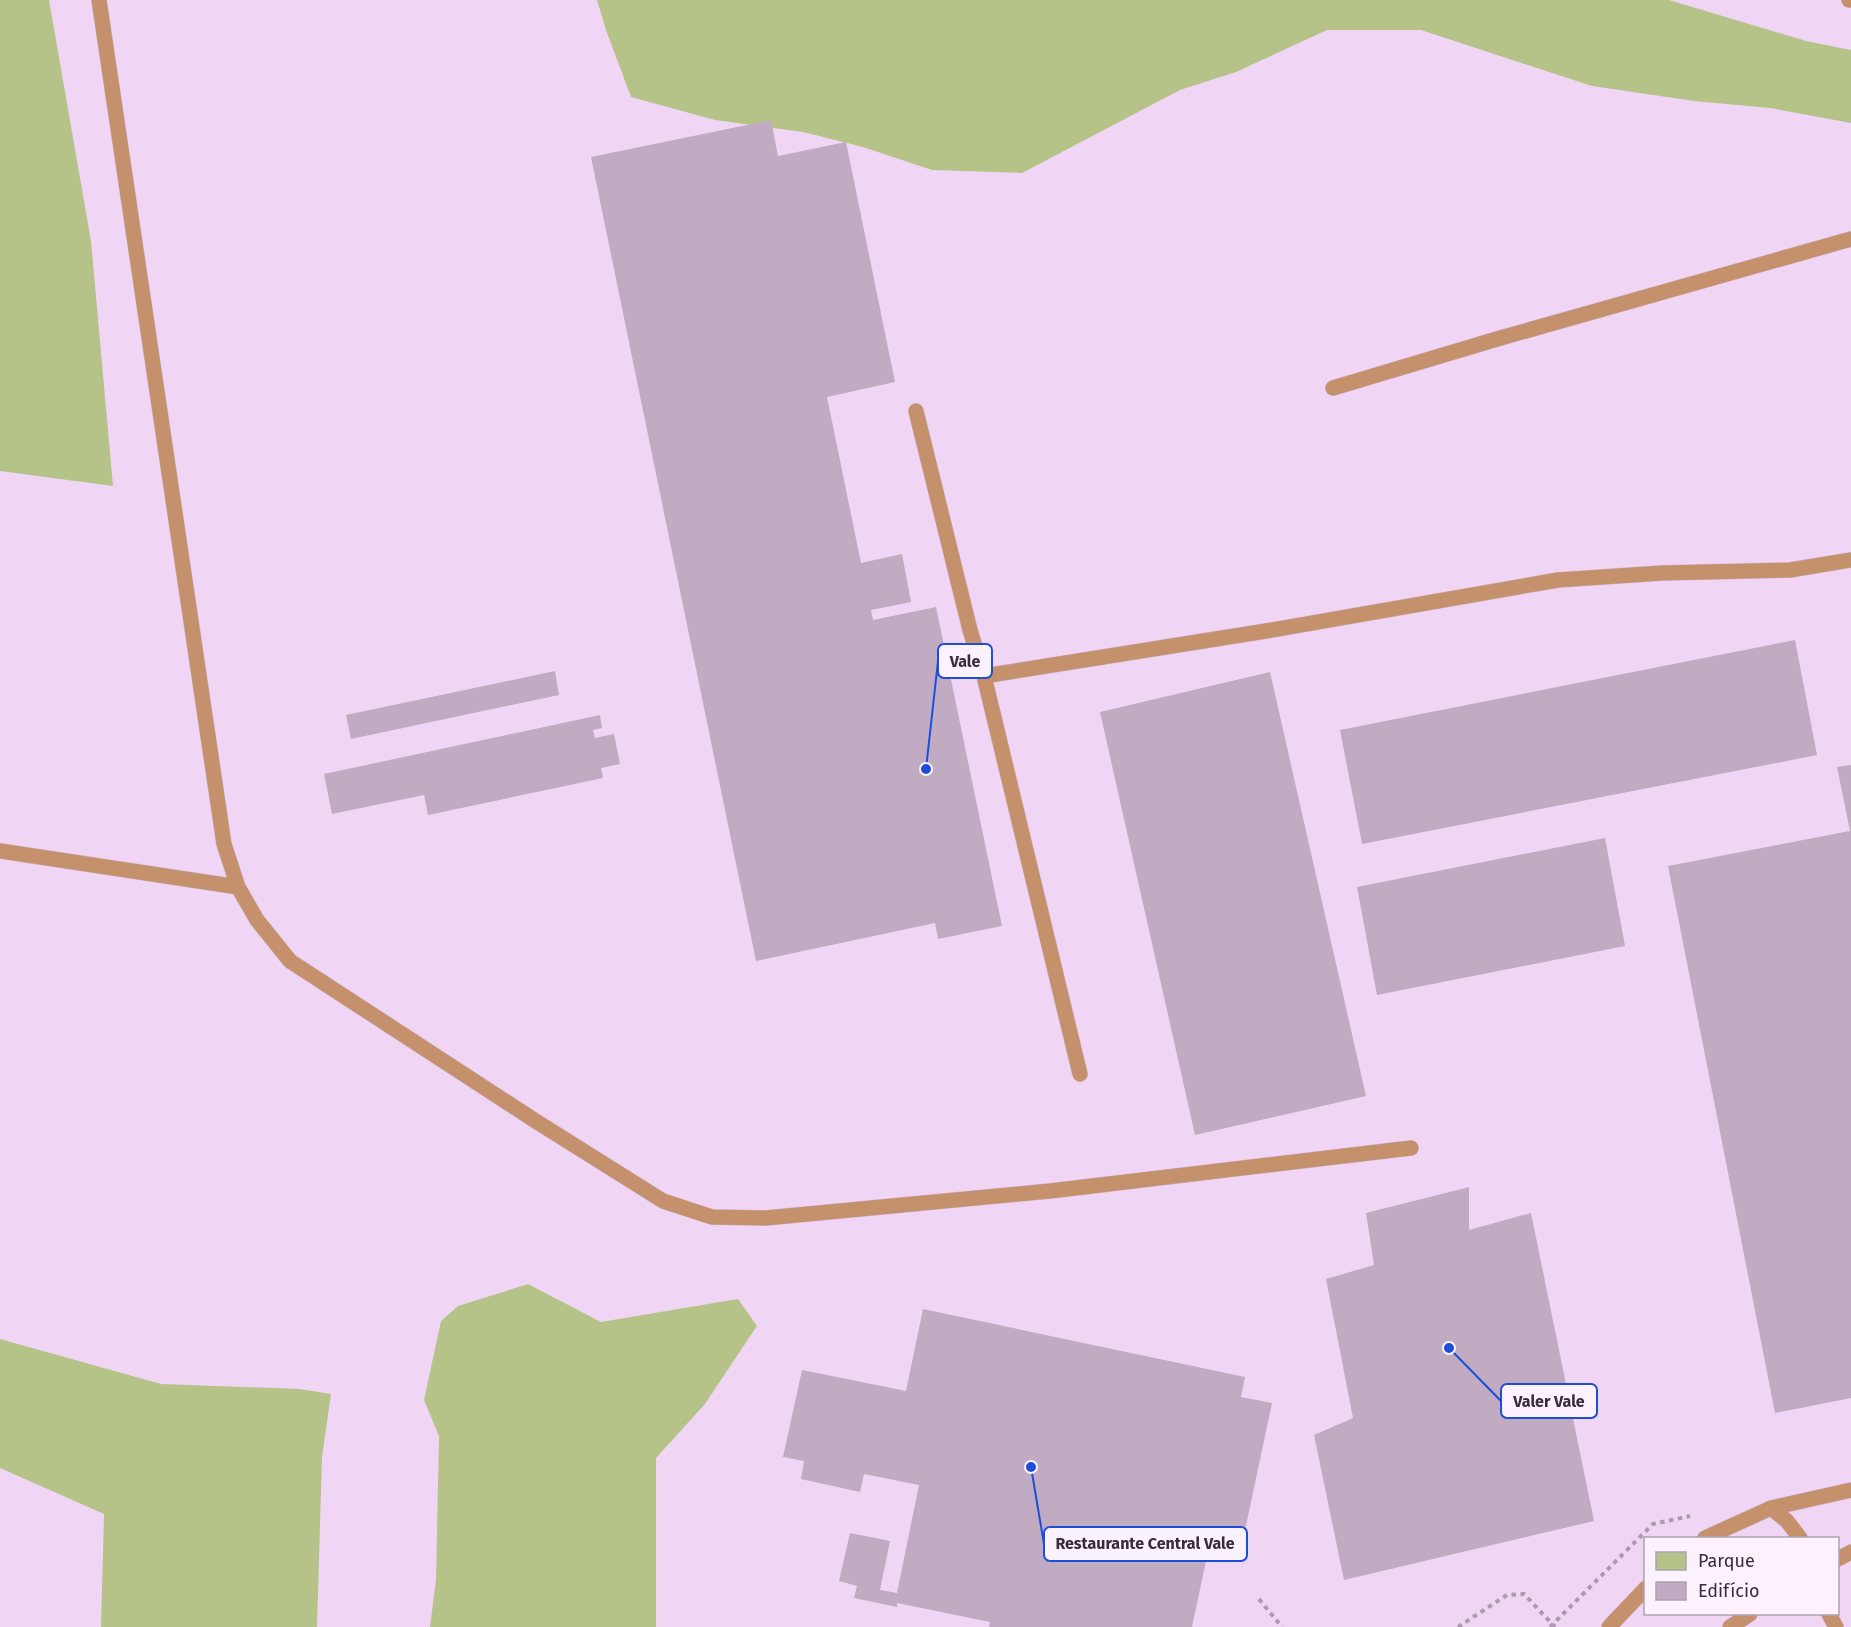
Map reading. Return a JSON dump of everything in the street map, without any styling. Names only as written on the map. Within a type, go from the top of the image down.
[{"type":"lane","points":[[99,0],[224,844],[238,886],[257,920],[290,961],[663,1201],[712,1216],[766,1218],[1050,1191],[1411,1149]]},
{"type":"lane","points":[[1333,388],[1851,239]]},
{"type":"lane","points":[[916,411],[970,630],[984,676],[1080,1074]]},
{"type":"lane","points":[[984,676],[1266,631],[1558,580],[1662,573],[1790,570],[1851,560]]},
{"type":"lane","points":[[0,851],[238,886]]},
{"type":"lane","points":[[1709,1537],[1772,1508],[1851,1490]]},
{"type":"lane","points":[[1772,1508],[1787,1521],[1799,1537]]},
{"type":"lane","points":[[1609,1627],[1644,1590]]},
{"type":"lane","points":[[1730,1627],[1748,1615]]},
{"type":"path","points":[[1458,1627],[1507,1595],[1524,1594],[1555,1627]]},
{"type":"path","points":[[1259,1599],[1282,1627]]},
{"type":"shaded area","points":[[0,0],[1851,0],[1851,1627],[0,1627]]},
{"type":"green space","points":[[0,0],[49,0],[91,241],[113,486],[0,471]]},
{"type":"green space","points":[[597,0],[1669,0],[1806,41],[1851,50],[1851,123],[1770,108],[1694,101],[1592,86],[1421,30],[1327,30],[1236,72],[1180,90],[1022,173],[932,170],[863,147],[803,132],[715,120],[631,97]]},
{"type":"green space","points":[[528,1284],[601,1322],[738,1299],[757,1326],[705,1404],[656,1458],[656,1627],[430,1627],[436,1580],[439,1436],[424,1400],[441,1321],[458,1306]]},
{"type":"green space","points":[[0,1339],[161,1384],[300,1389],[331,1394],[322,1457],[317,1627],[101,1627],[104,1514],[0,1468]]},
{"type":"building","points":[[771,120],[778,156],[846,142],[895,382],[827,397],[861,563],[902,554],[911,602],[871,610],[873,620],[936,607],[1002,926],[938,939],[935,923],[756,961],[591,157]]},
{"type":"building","points":[[1795,640],[1817,755],[1362,844],[1340,730]]},
{"type":"building","points":[[555,671],[559,695],[351,739],[346,715]]},
{"type":"building","points":[[1270,672],[1366,1096],[1195,1135],[1100,712]]},
{"type":"building","points":[[600,715],[602,728],[593,730],[595,738],[614,734],[620,764],[601,768],[603,778],[428,815],[424,795],[332,814],[324,774]]},
{"type":"building","points":[[1851,765],[1851,1398],[1775,1413],[1668,866],[1850,831],[1837,767]]},
{"type":"building","points":[[1605,838],[1625,946],[1377,995],[1357,887]]},
{"type":"building","points":[[1469,1187],[1469,1230],[1531,1213],[1594,1521],[1344,1580],[1314,1435],[1353,1418],[1326,1279],[1374,1265],[1366,1213]]},
{"type":"building","points":[[923,1309],[1245,1377],[1241,1397],[1272,1403],[1243,1540],[1212,1533],[1192,1627],[989,1627],[990,1622],[897,1603],[897,1607],[854,1598],[857,1586],[839,1581],[850,1533],[890,1541],[880,1590],[897,1593],[919,1485],[864,1474],[860,1492],[801,1479],[804,1461],[783,1457],[802,1370],[906,1391]]},
{"type":"place","name":"Vale","points":[[926,769]]},
{"type":"place","name":"Valer Vale","points":[[1449,1348]]},
{"type":"place","name":"Restaurante Central Vale","points":[[1031,1467]]}]
